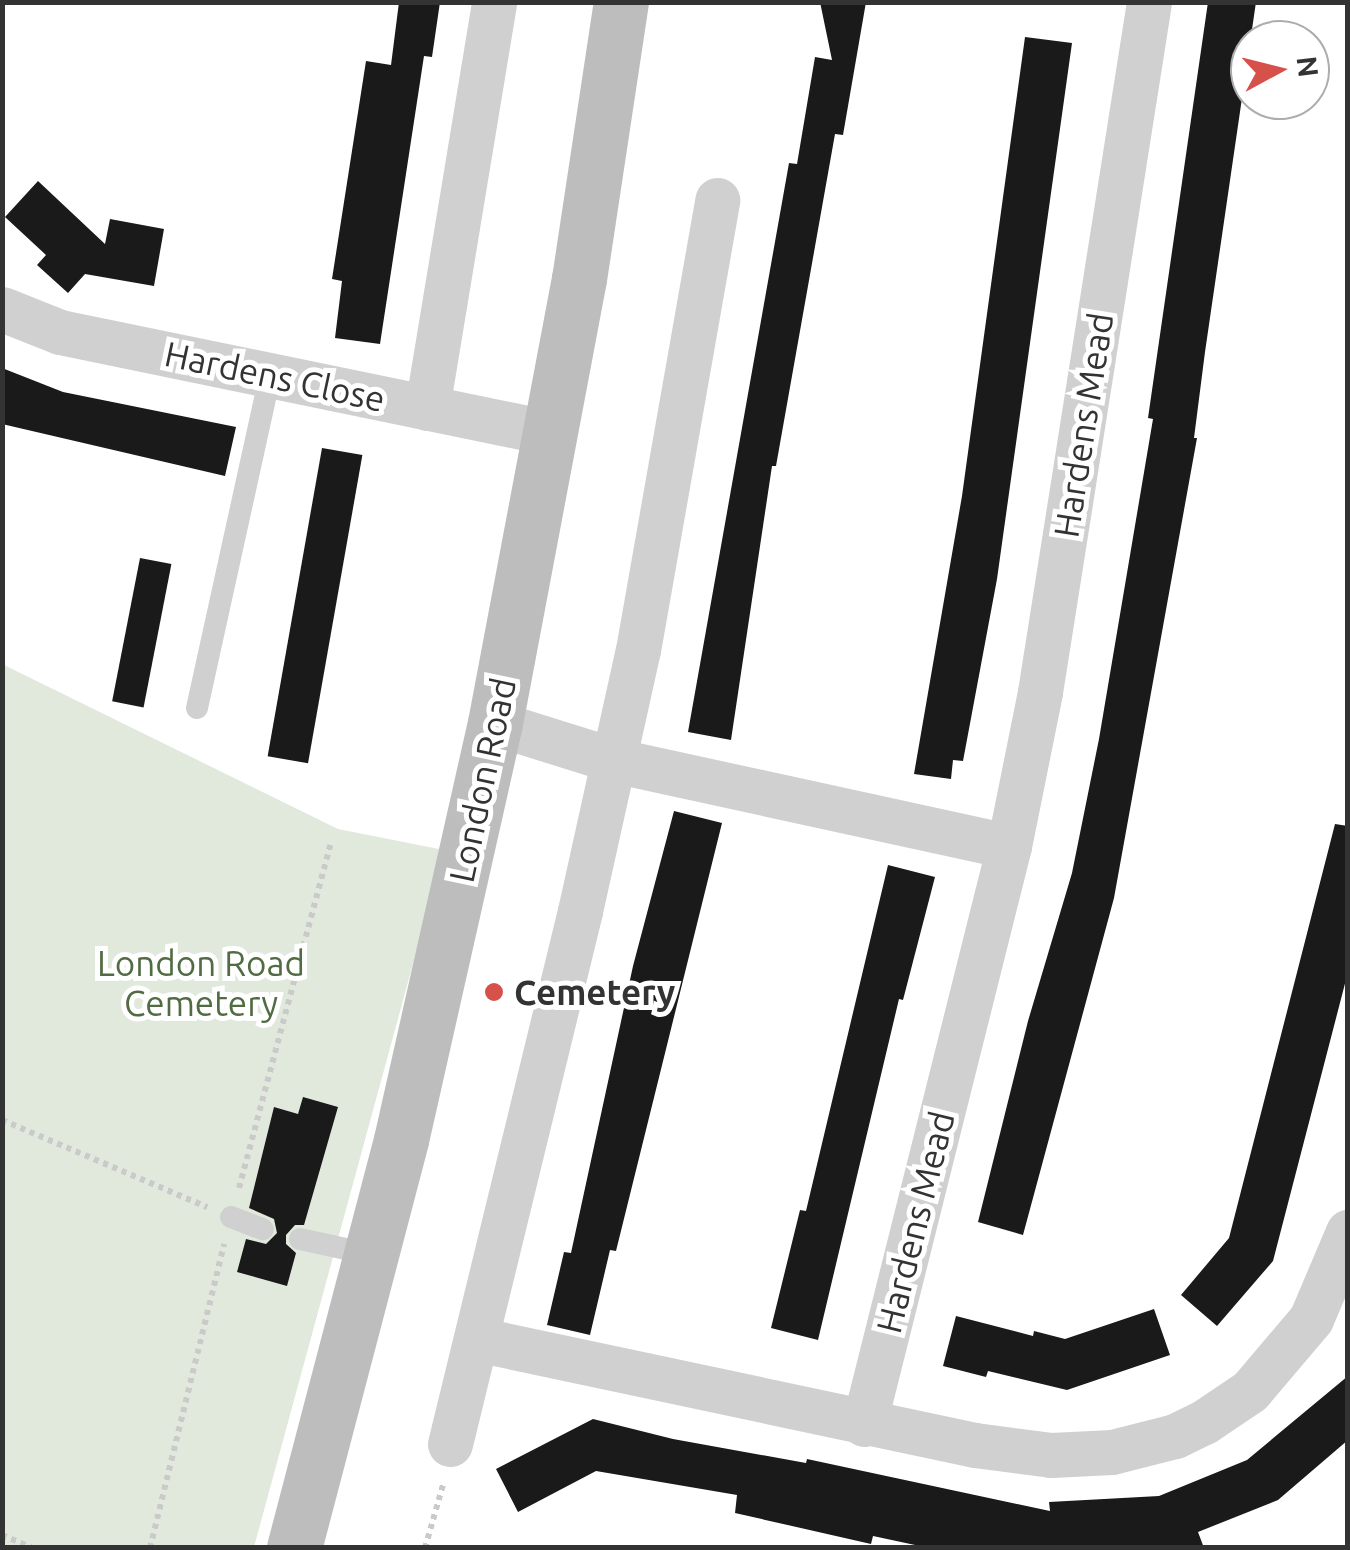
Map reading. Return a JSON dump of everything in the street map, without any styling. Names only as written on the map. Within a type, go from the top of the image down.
[{"type":"street","points":[[427,408],[494,2]]},
{"type":"street","name":"London Road","points":[[294,1548],[373,1255],[495,723],[551,433],[606,116],[621,2]]},
{"type":"street","name":"Hardens Mead","points":[[864,1424],[1009,846],[1040,692],[1150,2]]},
{"type":"street","points":[[450,1444],[638,650],[717,200]]},
{"type":"street","name":"Hardens Close","points":[[2,309],[60,332],[551,433]]},
{"type":"street","points":[[495,723],[613,760],[1009,846]]},
{"type":"street","points":[[476,1339],[864,1424],[1050,1455],[1112,1452],[1175,1436],[1228,1408],[1292,1344],[1325,1292],[1348,1232]]},
{"type":"lane","points":[[197,708],[270,375]]},
{"type":"lane","points":[[231,1217],[263,1229]]},
{"type":"lane","points":[[300,1238],[373,1255]]},
{"type":"path","points":[[2,1120],[231,1217]]},
{"type":"path","points":[[425,1548],[450,1444]]},
{"type":"path","points":[[2,1535],[33,1548]]},
{"type":"green space","name":"London Road Cemetery","points":[[2,664],[338,829],[444,850],[254,1547],[3,1547]]},
{"type":"building","points":[[399,2],[440,2],[432,57],[424,56],[380,344],[335,338],[342,281],[332,279],[366,61],[391,65]]},
{"type":"building","points":[[820,2],[866,2],[843,135],[835,134],[776,466],[772,466],[731,740],[688,732],[789,163],[797,164],[815,57],[832,60]]},
{"type":"building","points":[[1208,2],[1256,2],[1253,20],[1230,20],[1230,120],[1239,120],[1205,352],[1197,438],[1114,898],[1023,1235],[978,1222],[1028,1021],[1072,873],[1099,739],[1153,419],[1148,418]]},
{"type":"building","points":[[1025,37],[1072,43],[997,579],[963,761],[953,760],[951,779],[914,774],[962,496]]},
{"type":"building","points":[[38,181],[105,244],[110,219],[164,229],[154,286],[85,274],[68,293],[37,265],[46,255],[5,217]]},
{"type":"building","points":[[2,368],[63,392],[236,427],[225,476],[2,424]]},
{"type":"building","points":[[322,448],[362,455],[308,763],[268,756]]},
{"type":"building","points":[[140,558],[171,564],[144,707],[112,701]]},
{"type":"building","points":[[674,811],[722,823],[616,1251],[610,1250],[590,1335],[547,1325],[564,1252],[571,1253],[633,966]]},
{"type":"building","points":[[1335,824],[1348,826],[1348,972],[1273,1261],[1217,1326],[1181,1295],[1229,1238]]},
{"type":"building","points":[[888,865],[935,877],[903,1000],[899,999],[818,1340],[771,1328],[800,1210],[806,1211]]},
{"type":"building","points":[[303,1097],[338,1107],[304,1225],[295,1225],[286,1235],[286,1244],[296,1253],[287,1286],[237,1272],[246,1239],[266,1244],[277,1233],[274,1219],[249,1208],[274,1107],[298,1114]]},
{"type":"building","points":[[1154,1309],[1170,1355],[1067,1390],[988,1371],[986,1377],[943,1366],[956,1316],[1033,1336],[1034,1331],[1065,1339]]},
{"type":"building","points":[[1348,1376],[1348,1440],[1278,1500],[1198,1532],[1204,1548],[929,1548],[873,1536],[871,1544],[735,1513],[737,1495],[596,1471],[518,1512],[496,1469],[593,1419],[673,1439],[806,1463],[807,1459],[1050,1511],[1049,1502],[1159,1496],[1247,1460]]},
{"type":"place","name":"Cemetery","points":[[494,992]]}]
